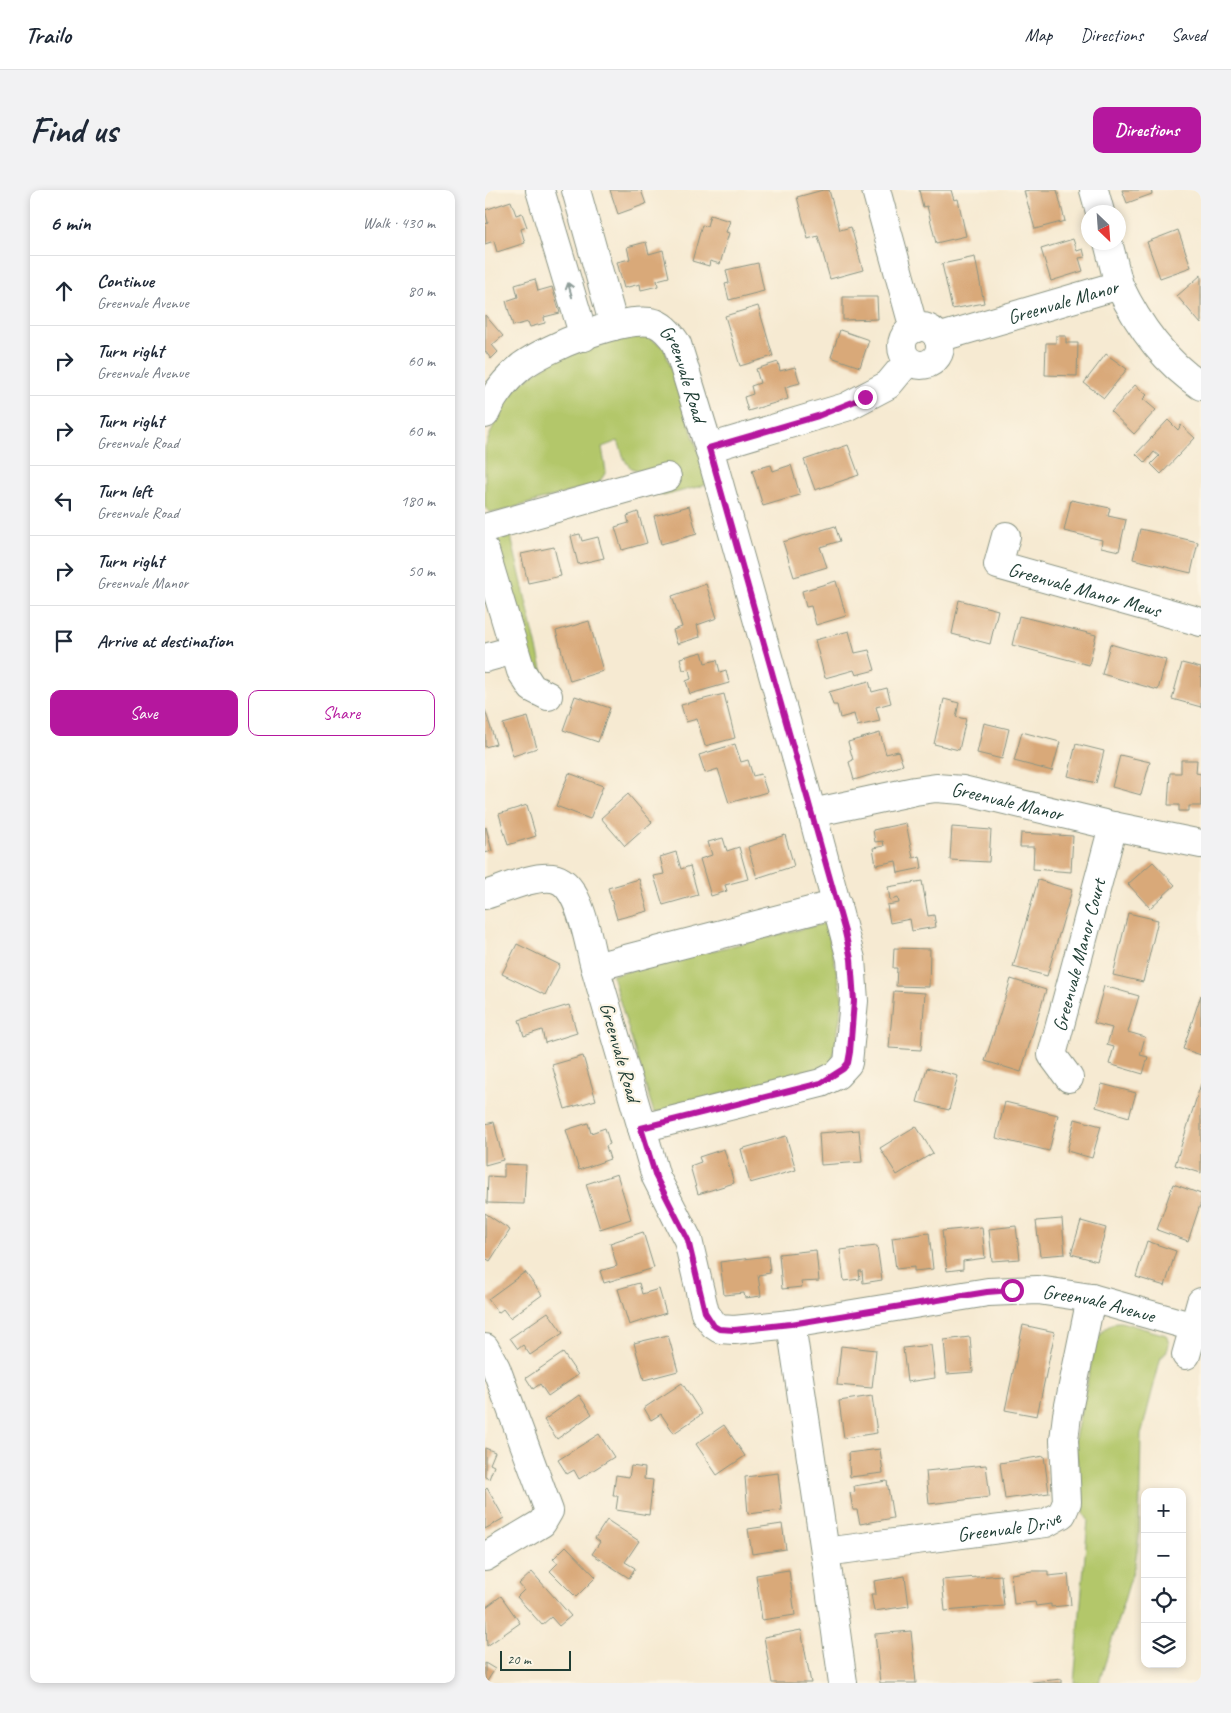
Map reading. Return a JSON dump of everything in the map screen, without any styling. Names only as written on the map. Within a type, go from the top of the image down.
[{"type":"street","points":[[540,190],[584,337]]},
{"type":"street","points":[[577,190],[614,326]]},
{"type":"street","points":[[709,448],[846,407],[888,385],[908,360],[920,366],[933,362],[939,351],[926,333],[876,190]]},
{"type":"street","points":[[1094,190],[1098,205]]},
{"type":"street","points":[[555,239],[587,230]]},
{"type":"street","points":[[1110,250],[1119,285]]},
{"type":"street","name":"Greenvale Manor","points":[[926,333],[1119,285],[1133,315],[1145,334],[1191,380],[1201,386]]},
{"type":"street","name":"Greenvale Road","points":[[485,414],[499,391],[521,367],[537,356],[614,326],[637,321],[655,323],[668,331],[677,344],[709,448],[813,813],[851,959],[854,1001],[848,1063],[843,1069],[821,1083],[641,1128],[574,894],[565,883],[551,878],[540,879],[485,895]]},
{"type":"street","points":[[485,528],[667,477]]},
{"type":"street","name":"Greenvale Manor Mews","points":[[1006,536],[998,566],[1201,622]]},
{"type":"street","points":[[485,551],[521,671],[531,688],[548,696]]},
{"type":"street","points":[[485,658],[514,650]]},
{"type":"street","name":"Greenvale Manor","points":[[813,813],[936,788],[963,790],[1113,826],[1201,844]]},
{"type":"street","name":"Greenvale Manor Court","points":[[1069,1078],[1052,1055],[1113,826]]},
{"type":"street","points":[[595,967],[837,904]]},
{"type":"street","name":"Greenvale Avenue","points":[[641,1128],[656,1177],[688,1240],[702,1304],[709,1320],[714,1326],[726,1331],[791,1324],[987,1292],[1038,1290],[1198,1315]]},
{"type":"street","name":"Greenvale Drive","points":[[825,1552],[1046,1523],[1063,1514],[1067,1502],[1064,1440],[1067,1415],[1091,1298]]},
{"type":"street","points":[[1186,1354],[1198,1315]]},
{"type":"street","points":[[791,1324],[843,1683]]},
{"type":"street","points":[[485,1348],[496,1368],[549,1511],[542,1523],[485,1557]]},
{"type":"green space","points":[[635,335],[646,336],[664,347],[709,484],[663,496],[656,490],[642,471],[631,468],[628,465],[618,441],[602,447],[606,472],[598,484],[498,512],[489,512],[485,507],[485,447],[499,412],[517,386],[555,359]]},
{"type":"green space","points":[[509,528],[545,682],[537,679],[495,547],[495,538]]},
{"type":"green space","points":[[826,923],[843,1000],[832,1066],[654,1113],[612,975]]},
{"type":"green space","points":[[1116,1322],[1166,1335],[1168,1347],[1161,1357],[1141,1435],[1139,1537],[1135,1564],[1099,1683],[1074,1683],[1088,1520],[1084,1514],[1083,1493],[1074,1443],[1096,1341],[1104,1329]]},
{"type":"building","points":[[610,190],[641,190],[646,204],[618,214]]},
{"type":"building","points":[[829,190],[840,230],[851,227],[863,270],[830,279],[818,236],[808,239],[797,197]]},
{"type":"building","points":[[919,190],[951,190],[954,200],[958,199],[966,236],[936,243],[927,206],[923,207]]},
{"type":"building","points":[[1057,190],[1065,221],[1035,229],[1024,191]]},
{"type":"building","points":[[1122,190],[1151,190],[1152,194],[1127,203]]},
{"type":"building","points":[[511,201],[516,215],[522,213],[527,227],[521,229],[525,243],[497,252],[494,241],[485,244],[485,224],[488,223],[485,210]]},
{"type":"building","points":[[710,215],[730,221],[726,232],[729,233],[720,264],[710,261],[709,266],[692,261],[702,225],[707,226]]},
{"type":"building","points":[[1178,230],[1191,267],[1160,278],[1147,242]]},
{"type":"building","points":[[1073,239],[1077,251],[1083,250],[1085,257],[1079,258],[1083,271],[1051,281],[1041,249]]},
{"type":"building","points":[[646,242],[649,254],[663,250],[669,277],[657,280],[658,286],[641,290],[640,284],[624,288],[617,262],[630,259],[627,247]]},
{"type":"building","points":[[975,257],[984,303],[952,309],[942,264]]},
{"type":"building","points":[[758,263],[764,291],[729,300],[725,284],[729,283],[726,270]]},
{"type":"building","points":[[1201,275],[1201,324],[1177,296]]},
{"type":"building","points":[[535,279],[538,291],[552,287],[560,313],[544,317],[545,323],[530,327],[528,322],[513,326],[506,301],[518,297],[515,285]]},
{"type":"building","points":[[843,297],[877,297],[878,319],[843,320]]},
{"type":"building","points":[[758,306],[773,356],[740,366],[725,316]]},
{"type":"building","points":[[485,315],[503,336],[492,345],[498,352],[491,359],[485,351]]},
{"type":"building","points":[[840,330],[869,340],[860,367],[831,357]]},
{"type":"building","points":[[1056,336],[1066,336],[1066,343],[1078,343],[1077,376],[1045,375],[1046,343],[1056,343]]},
{"type":"building","points":[[1106,354],[1127,369],[1104,398],[1084,383]]},
{"type":"building","points":[[778,362],[780,371],[795,367],[800,383],[785,387],[788,399],[748,411],[744,397],[753,394],[751,386],[760,383],[756,369]]},
{"type":"building","points":[[1135,385],[1147,395],[1143,399],[1156,410],[1134,434],[1111,412]]},
{"type":"building","points":[[1168,420],[1178,430],[1181,425],[1195,438],[1161,474],[1151,464],[1159,456],[1154,452],[1145,463],[1136,454]]},
{"type":"building","points":[[848,445],[859,475],[815,490],[804,460]]},
{"type":"building","points":[[771,465],[773,471],[791,465],[800,495],[763,506],[752,470]]},
{"type":"building","points":[[1071,500],[1110,508],[1108,516],[1126,520],[1119,551],[1101,547],[1102,540],[1064,531]]},
{"type":"building","points":[[689,506],[697,534],[661,544],[654,516]]},
{"type":"building","points":[[638,512],[647,543],[622,550],[615,527],[629,523],[627,516]]},
{"type":"building","points":[[835,526],[840,541],[820,547],[827,567],[794,577],[783,542]]},
{"type":"building","points":[[1140,529],[1198,542],[1191,573],[1133,559]]},
{"type":"building","points":[[580,534],[582,541],[598,537],[604,558],[578,564],[571,536]]},
{"type":"building","points":[[554,547],[561,576],[528,583],[521,554]]},
{"type":"building","points":[[836,581],[846,616],[816,625],[811,606],[806,607],[802,591]]},
{"type":"building","points":[[706,584],[717,618],[697,625],[700,637],[677,644],[673,630],[682,627],[672,596]]},
{"type":"building","points":[[959,600],[998,610],[990,644],[952,634]]},
{"type":"building","points":[[1019,616],[1096,635],[1089,665],[1012,645]]},
{"type":"building","points":[[589,621],[603,671],[570,681],[556,631]]},
{"type":"building","points":[[849,631],[855,653],[869,650],[875,670],[856,675],[854,670],[825,678],[815,640]]},
{"type":"building","points":[[1110,644],[1166,660],[1158,690],[1102,674]]},
{"type":"building","points":[[702,652],[705,663],[717,660],[720,672],[726,670],[729,683],[690,694],[686,681],[691,679],[689,669],[683,670],[680,658]]},
{"type":"building","points":[[1182,663],[1201,668],[1201,707],[1172,699]]},
{"type":"building","points":[[869,681],[872,692],[887,688],[891,703],[876,707],[880,721],[857,726],[854,714],[840,718],[837,705],[833,705],[829,692]]},
{"type":"building","points":[[724,694],[735,738],[705,746],[697,719],[686,722],[681,705]]},
{"type":"building","points":[[575,696],[610,708],[598,742],[563,730]]},
{"type":"building","points":[[944,699],[959,703],[956,717],[966,719],[959,750],[934,744]]},
{"type":"building","points":[[485,710],[496,744],[485,747]]},
{"type":"building","points":[[528,717],[537,748],[513,756],[503,724]]},
{"type":"building","points":[[984,723],[1009,729],[1002,759],[977,753]]},
{"type":"building","points":[[1022,732],[1060,742],[1052,771],[1014,761]]},
{"type":"building","points":[[880,733],[886,754],[898,751],[903,765],[854,780],[849,762],[853,760],[848,742]]},
{"type":"building","points":[[735,744],[741,762],[748,760],[753,776],[761,774],[767,792],[729,803],[718,769],[705,773],[699,755]]},
{"type":"building","points":[[1076,744],[1104,751],[1096,783],[1068,776]]},
{"type":"building","points":[[1120,755],[1150,762],[1141,795],[1112,787]]},
{"type":"building","points":[[1181,760],[1197,760],[1196,773],[1201,774],[1201,806],[1189,806],[1189,811],[1179,811],[1179,805],[1168,805],[1170,773],[1181,773]]},
{"type":"building","points":[[569,773],[603,786],[590,819],[556,806]]},
{"type":"building","points":[[628,794],[652,822],[625,846],[601,818]]},
{"type":"building","points":[[527,805],[536,836],[508,845],[499,814]]},
{"type":"building","points":[[906,823],[913,858],[920,856],[922,868],[898,873],[896,861],[876,865],[873,848],[884,846],[883,841],[875,842],[873,830]]},
{"type":"building","points":[[952,827],[991,830],[989,862],[950,860]]},
{"type":"building","points":[[485,828],[492,851],[485,853]]},
{"type":"building","points":[[1021,833],[1073,836],[1071,872],[1033,869],[1034,847],[1020,847]]},
{"type":"building","points":[[785,835],[794,866],[757,878],[748,847]]},
{"type":"building","points":[[723,838],[727,851],[739,847],[748,879],[725,885],[727,891],[711,896],[700,859],[712,855],[708,842]]},
{"type":"building","points":[[676,852],[681,869],[690,866],[698,895],[663,905],[654,876],[664,874],[660,857]]},
{"type":"building","points":[[1153,862],[1175,885],[1150,908],[1128,884]]},
{"type":"building","points":[[639,879],[648,911],[617,919],[608,888]]},
{"type":"building","points":[[1038,880],[1072,890],[1047,976],[1013,967]]},
{"type":"building","points":[[922,881],[928,916],[934,915],[936,927],[912,931],[910,919],[890,923],[887,905],[899,903],[898,898],[890,900],[888,887]]},
{"type":"building","points":[[1128,913],[1158,920],[1143,982],[1113,975]]},
{"type":"building","points":[[517,944],[560,965],[545,995],[502,974]]},
{"type":"building","points":[[894,948],[930,949],[929,987],[896,986],[897,968],[893,968]]},
{"type":"building","points":[[1011,979],[1046,990],[1021,1072],[985,1061]]},
{"type":"building","points":[[1104,986],[1139,996],[1128,1032],[1145,1037],[1140,1055],[1148,1057],[1143,1074],[1109,1064],[1114,1047],[1107,1045],[1112,1028],[1094,1023]]},
{"type":"building","points":[[894,991],[925,993],[921,1050],[889,1048]]},
{"type":"building","points":[[1201,995],[1201,1055],[1183,1049]]},
{"type":"building","points":[[569,1005],[577,1033],[545,1043],[542,1030],[524,1036],[519,1020]]},
{"type":"building","points":[[583,1056],[596,1100],[565,1109],[552,1065]]},
{"type":"building","points":[[927,1068],[958,1076],[949,1110],[917,1102]]},
{"type":"building","points":[[1102,1084],[1136,1093],[1129,1117],[1096,1107]]},
{"type":"building","points":[[1201,1084],[1201,1173],[1175,1165]]},
{"type":"building","points":[[1005,1102],[1058,1115],[1049,1151],[996,1138]]},
{"type":"building","points":[[1075,1119],[1101,1126],[1092,1158],[1067,1151]]},
{"type":"building","points":[[494,1122],[503,1160],[485,1165],[485,1124]]},
{"type":"building","points":[[588,1123],[591,1133],[605,1128],[610,1144],[606,1146],[610,1159],[579,1170],[566,1130]]},
{"type":"building","points":[[916,1126],[933,1153],[897,1175],[880,1148]]},
{"type":"building","points":[[859,1130],[862,1162],[821,1165],[819,1133]]},
{"type":"building","points":[[786,1136],[796,1170],[750,1183],[741,1149]]},
{"type":"building","points":[[724,1149],[734,1183],[698,1194],[690,1166],[701,1162],[699,1157]]},
{"type":"building","points":[[504,1164],[526,1165],[524,1204],[487,1203],[488,1176],[504,1177]]},
{"type":"building","points":[[617,1174],[631,1219],[600,1229],[586,1184]]},
{"type":"building","points":[[1173,1184],[1201,1194],[1201,1202],[1188,1241],[1157,1230]]},
{"type":"building","points":[[485,1213],[510,1230],[490,1261],[485,1258]]},
{"type":"building","points":[[1062,1219],[1065,1254],[1040,1256],[1036,1221]]},
{"type":"building","points":[[1081,1221],[1106,1228],[1097,1261],[1071,1254]]},
{"type":"building","points":[[1016,1226],[1020,1259],[992,1261],[989,1229]]},
{"type":"building","points":[[982,1227],[985,1258],[963,1261],[963,1269],[947,1271],[942,1231]]},
{"type":"building","points":[[643,1232],[654,1268],[604,1283],[600,1271],[617,1266],[610,1243]]},
{"type":"building","points":[[929,1233],[933,1269],[914,1271],[914,1267],[896,1269],[892,1238]]},
{"type":"building","points":[[1147,1241],[1176,1251],[1165,1286],[1136,1277]]},
{"type":"building","points":[[877,1246],[882,1280],[863,1283],[862,1271],[859,1271],[860,1279],[844,1281],[840,1250]]},
{"type":"building","points":[[816,1250],[819,1281],[801,1282],[802,1287],[782,1289],[779,1254]]},
{"type":"building","points":[[768,1256],[770,1273],[758,1275],[761,1296],[745,1298],[744,1293],[724,1295],[720,1262]]},
{"type":"building","points":[[525,1272],[542,1295],[510,1318],[503,1309],[498,1313],[488,1299]]},
{"type":"building","points":[[639,1283],[642,1294],[659,1289],[666,1313],[629,1325],[618,1289]]},
{"type":"building","points":[[548,1312],[563,1333],[530,1355],[523,1345],[518,1349],[510,1338]]},
{"type":"building","points":[[1023,1325],[1055,1332],[1037,1416],[1005,1410]]},
{"type":"building","points":[[668,1335],[678,1371],[644,1380],[634,1343]]},
{"type":"building","points":[[970,1337],[973,1372],[947,1374],[944,1340]]},
{"type":"building","points":[[931,1345],[935,1378],[907,1382],[903,1348]]},
{"type":"building","points":[[841,1346],[876,1350],[872,1388],[837,1385]]},
{"type":"building","points":[[563,1353],[578,1375],[548,1396],[540,1384],[533,1389],[526,1378]]},
{"type":"building","points":[[682,1383],[702,1414],[674,1433],[661,1414],[651,1420],[644,1408]]},
{"type":"building","points":[[579,1395],[592,1414],[557,1439],[544,1420]]},
{"type":"building","points":[[872,1396],[877,1433],[844,1438],[839,1401]]},
{"type":"building","points":[[724,1425],[745,1456],[717,1475],[696,1444]]},
{"type":"building","points":[[599,1434],[614,1457],[579,1479],[574,1470],[567,1474],[558,1460]]},
{"type":"building","points":[[485,1448],[495,1452],[490,1464],[494,1466],[489,1479],[485,1477]]},
{"type":"building","points":[[880,1449],[883,1473],[850,1477],[848,1453]]},
{"type":"building","points":[[1044,1456],[1049,1493],[1005,1499],[1000,1463]]},
{"type":"building","points":[[986,1465],[990,1497],[929,1504],[926,1471]]},
{"type":"building","points":[[631,1466],[645,1468],[644,1479],[653,1480],[649,1515],[616,1510],[618,1496],[613,1496],[616,1475],[629,1477]]},
{"type":"building","points":[[778,1473],[782,1510],[748,1514],[745,1477]]},
{"type":"building","points":[[887,1481],[893,1518],[860,1524],[857,1510],[853,1510],[850,1493],[855,1492],[854,1486]]},
{"type":"building","points":[[487,1488],[504,1518],[485,1529],[485,1490]]},
{"type":"building","points":[[607,1520],[639,1541],[625,1562],[635,1568],[629,1578],[592,1554],[600,1542],[595,1538]]},
{"type":"building","points":[[782,1524],[786,1549],[752,1554],[748,1529]]},
{"type":"building","points":[[566,1546],[596,1577],[576,1597],[550,1571],[558,1563],[553,1559]]},
{"type":"building","points":[[789,1570],[795,1615],[762,1620],[756,1575]]},
{"type":"building","points":[[1048,1571],[1048,1576],[1068,1574],[1071,1605],[1051,1607],[1051,1604],[1036,1606],[1035,1602],[1014,1604],[1011,1574]]},
{"type":"building","points":[[532,1572],[571,1616],[559,1626],[551,1617],[542,1625],[517,1597],[524,1590],[519,1584]]},
{"type":"building","points":[[1001,1575],[1004,1606],[945,1611],[942,1580]]},
{"type":"building","points":[[905,1576],[909,1606],[874,1611],[871,1594],[876,1594],[874,1581]]},
{"type":"building","points":[[501,1596],[520,1623],[487,1646],[485,1608]]},
{"type":"building","points":[[801,1630],[811,1683],[772,1683],[764,1637]]},
{"type":"building","points":[[911,1631],[916,1683],[880,1683],[875,1634]]},
{"type":"building","points":[[485,1663],[495,1669],[486,1683],[485,1683]]},
{"type":"building","points":[[1062,1679],[1062,1683],[1032,1683],[1032,1682]]},
{"type":"route","points":[[865,397],[846,407],[709,448],[845,932],[851,959],[854,1001],[848,1063],[837,1075],[821,1083],[641,1128],[656,1177],[688,1240],[705,1312],[709,1320],[719,1329],[726,1331],[791,1324],[987,1292],[1012,1290]]}]
